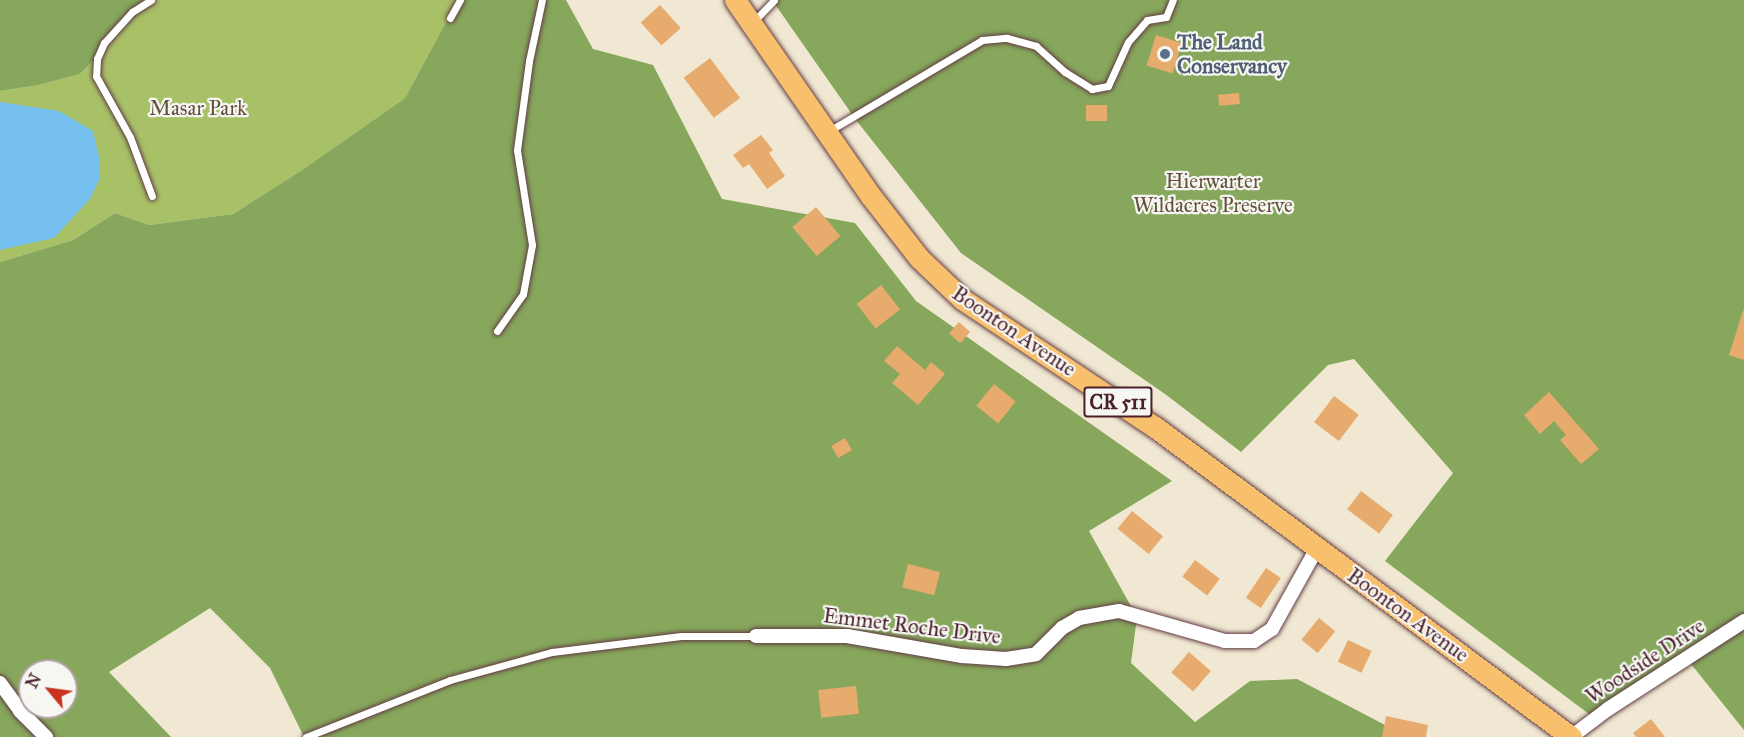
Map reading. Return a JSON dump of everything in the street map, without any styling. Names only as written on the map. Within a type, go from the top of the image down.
[{"type":"main road","name":"Boonton Avenue","points":[[735,0],[870,195],[920,258],[962,299],[1155,427],[1571,737]]},
{"type":"street","name":"Emmet Roche Drive","points":[[756,636],[847,636],[962,656],[1006,659],[1036,654],[1062,628],[1079,618],[1119,611],[1225,641],[1254,641],[1272,629],[1317,548]]},
{"type":"street","name":"Woodside Drive","points":[[1571,737],[1617,703],[1744,621]]},
{"type":"street","points":[[0,684],[20,711],[46,737]]},
{"type":"lane","points":[[151,0],[132,12],[104,44],[97,59],[96,76],[130,137],[152,196]]},
{"type":"lane","points":[[450,18],[460,0]]},
{"type":"lane","points":[[497,331],[523,294],[532,245],[517,150],[529,61],[542,0]]},
{"type":"lane","points":[[751,24],[774,0]]},
{"type":"lane","points":[[826,133],[982,40],[1007,38],[1036,46],[1065,72],[1092,90],[1108,86],[1128,42],[1147,21],[1166,17],[1173,0]]},
{"type":"lane","points":[[306,737],[450,680],[552,652],[681,636],[756,636]]},
{"type":"green space","points":[[0,0],[152,0],[80,74],[39,85],[0,91]]},
{"type":"green space","name":"Masar Park","points":[[152,0],[458,0],[405,98],[302,170],[233,214],[149,225],[115,213],[73,240],[0,262],[0,91],[39,85],[80,74]]},
{"type":"green space","points":[[458,0],[566,0],[593,49],[653,65],[722,199],[855,223],[916,301],[1172,481],[1089,531],[1137,617],[1131,663],[1195,722],[1250,681],[1297,679],[1408,737],[304,737],[270,668],[210,608],[109,672],[171,737],[0,737],[0,262],[73,240],[115,213],[149,225],[233,214],[302,170],[405,98]]},
{"type":"green space","name":"Hierwarter Wildacres Preserve","points":[[772,0],[1744,0],[1744,730],[1687,659],[1601,723],[1385,561],[1453,473],[1354,359],[1328,365],[1241,452],[1165,394],[961,253],[856,120]]},
{"type":"water","points":[[0,102],[59,111],[93,131],[99,157],[100,178],[90,199],[54,238],[0,250]]},
{"type":"building","points":[[660,5],[681,28],[661,45],[641,22]]},
{"type":"building","name":"The Land Conservancy","points":[[1156,35],[1182,43],[1172,73],[1147,66]]},
{"type":"building","points":[[710,58],[740,98],[714,118],[684,78]]},
{"type":"building","points":[[1239,93],[1240,104],[1219,106],[1218,95]]},
{"type":"building","points":[[1086,105],[1107,105],[1107,121],[1086,121]]},
{"type":"building","points":[[761,135],[773,150],[769,153],[785,176],[767,189],[749,164],[743,168],[733,155]]},
{"type":"building","points":[[816,207],[840,236],[817,256],[792,227]]},
{"type":"building","points":[[881,285],[900,309],[876,329],[857,304]]},
{"type":"building","points":[[1744,308],[1744,360],[1729,355]]},
{"type":"building","points":[[959,322],[970,332],[960,343],[949,333]]},
{"type":"building","points":[[897,346],[925,370],[931,362],[945,374],[918,405],[892,383],[900,374],[884,361]]},
{"type":"building","points":[[994,384],[1016,402],[998,423],[976,406]]},
{"type":"building","points":[[1549,392],[1599,449],[1581,464],[1560,440],[1566,435],[1554,421],[1540,434],[1524,415]]},
{"type":"building","points":[[1334,396],[1359,415],[1339,441],[1314,422]]},
{"type":"building","points":[[845,438],[852,450],[838,458],[831,446]]},
{"type":"building","points":[[1361,491],[1393,515],[1379,533],[1347,509]]},
{"type":"building","points":[[1132,511],[1163,536],[1149,554],[1118,529]]},
{"type":"building","points":[[1195,560],[1220,579],[1207,595],[1182,577]]},
{"type":"building","points":[[908,564],[940,572],[934,595],[902,587]]},
{"type":"building","points":[[1266,568],[1281,578],[1261,608],[1246,598]]},
{"type":"building","points":[[1319,618],[1335,631],[1318,653],[1301,640]]},
{"type":"building","points":[[1348,640],[1372,651],[1361,673],[1338,662]]},
{"type":"building","points":[[1189,652],[1211,671],[1193,691],[1171,672]]},
{"type":"building","points":[[856,686],[859,714],[821,718],[818,690]]},
{"type":"building","points":[[1386,716],[1428,725],[1426,737],[1382,737]]},
{"type":"building","points":[[1651,719],[1665,737],[1636,737],[1633,733]]},
{"type":"place","name":"The Land Conservancy","points":[[1165,54]]}]
